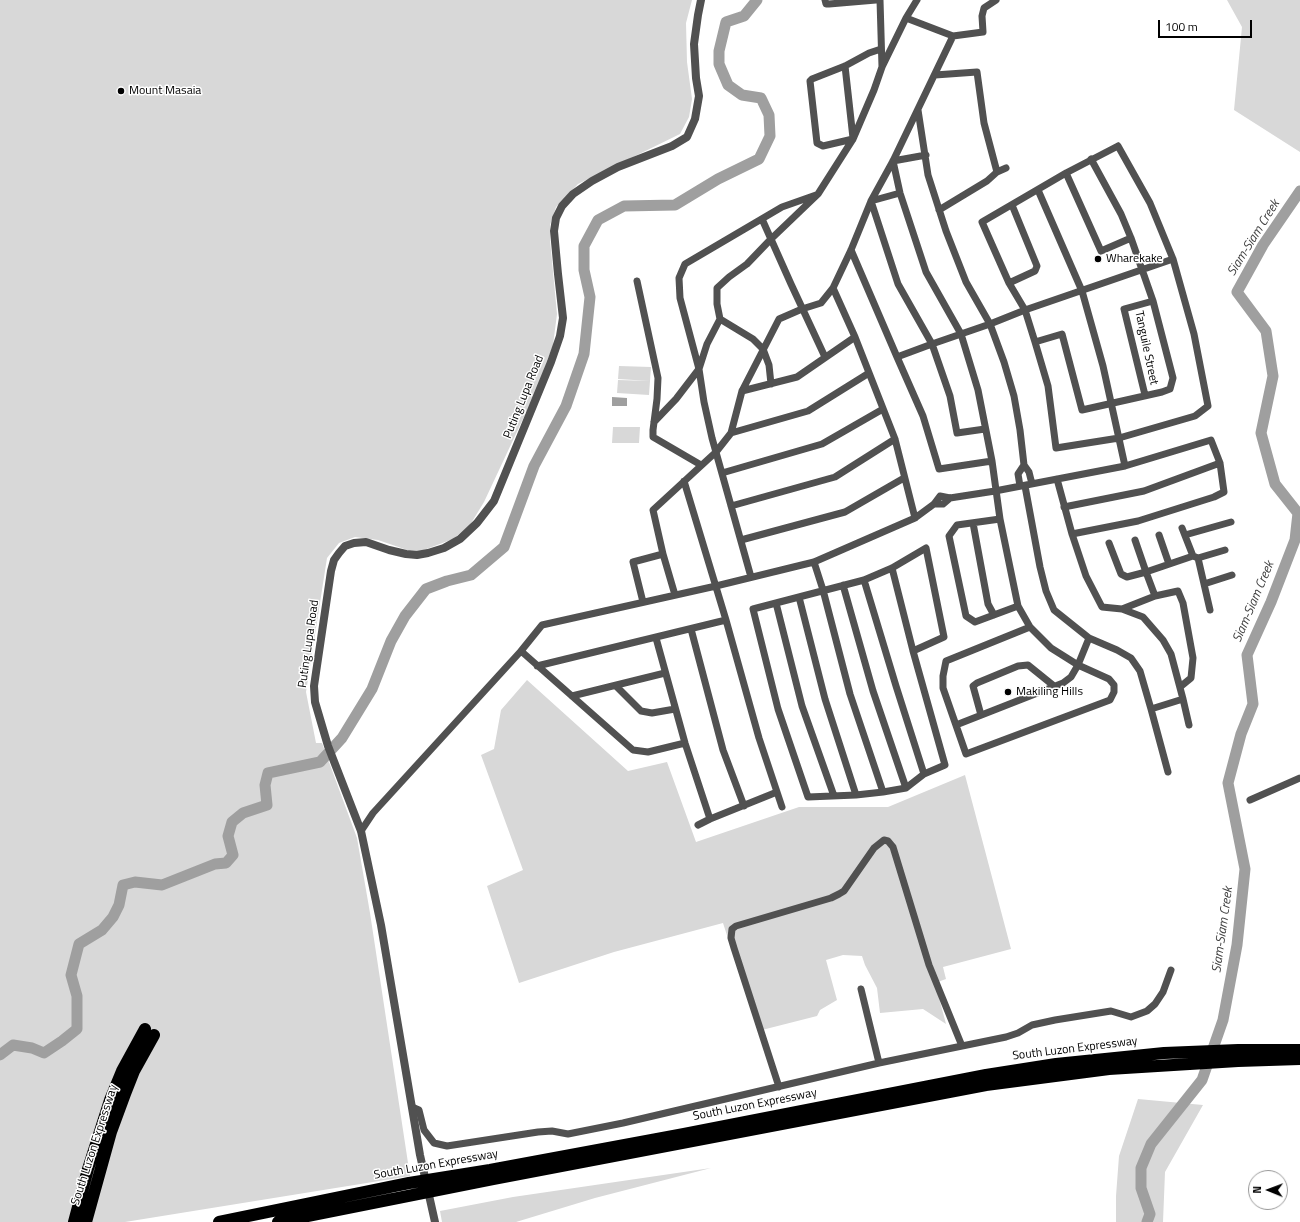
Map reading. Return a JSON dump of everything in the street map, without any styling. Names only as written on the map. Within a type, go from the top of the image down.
[{"type":"highway","name":"South Luzon Expressway","points":[[74,1222],[88,1169],[110,1100],[122,1071],[149,1032],[111,1132],[86,1222]]},
{"type":"highway","name":"South Luzon Expressway","points":[[219,1222],[409,1183],[490,1170],[986,1075],[1078,1062],[1238,1055],[1300,1050]]},
{"type":"highway","name":"South Luzon Expressway","points":[[1238,1055],[1300,1059]]},
{"type":"highway","name":"South Luzon Expressway","points":[[278,1222],[508,1176],[986,1085],[1102,1070],[1163,1059]]},
{"type":"street","name":"Puting Lupa Road","points":[[434,1220],[420,1155],[381,925],[361,831],[328,746],[315,702],[314,686],[334,560],[345,546],[354,543],[366,542],[389,550],[417,555],[444,548],[460,539],[478,523],[494,501],[552,362],[560,336],[563,318],[554,231],[556,218],[562,206],[573,194],[592,181],[618,167],[672,146],[687,137],[695,119],[699,96],[696,78],[694,44],[698,15],[702,0]]},
{"type":"street","points":[[825,0],[826,4],[829,4],[876,0]]},
{"type":"street","points":[[880,0],[882,67]]},
{"type":"street","points":[[906,18],[953,36],[983,32],[982,16],[984,8],[996,0]]},
{"type":"street","points":[[654,422],[676,399],[699,369],[707,344],[720,319],[717,304],[717,288],[747,264],[818,194],[853,139],[882,67],[916,1]]},
{"type":"street","points":[[675,595],[663,554],[653,510],[716,452],[731,433],[742,391],[779,319],[821,303],[833,288],[851,250],[871,201],[893,161],[953,36]]},
{"type":"street","points":[[853,139],[823,146],[818,144],[810,81],[869,53],[881,49]]},
{"type":"street","points":[[844,66],[853,139]]},
{"type":"street","points":[[935,75],[977,72],[984,123],[997,172]]},
{"type":"street","points":[[918,109],[928,175],[946,231],[966,282],[990,324],[1004,362],[1014,396],[1024,465],[1029,472],[1026,486],[1040,568],[1046,590],[1054,610],[1089,638],[1117,650],[1131,658],[1140,672],[1168,772]]},
{"type":"street","points":[[1118,146],[1150,203],[1173,259],[1194,334],[1208,406],[1195,416],[1119,438],[1056,448],[1048,386],[1025,310],[1009,283],[982,222],[1091,160],[1118,146]]},
{"type":"street","points":[[893,161],[926,155]]},
{"type":"street","points":[[1035,342],[1062,334],[1082,410],[1162,392],[1170,389],[1174,378],[1153,301],[1131,238],[1121,214],[1091,160]]},
{"type":"street","points":[[893,161],[900,193],[926,272],[961,334],[978,390],[984,429],[992,461],[1000,519],[1018,606],[1030,626],[1051,648],[1078,665],[1109,679],[1114,685],[1114,692],[1110,700],[966,754],[943,688],[943,676],[946,661],[1030,626]]},
{"type":"street","points":[[939,210],[987,181],[997,172],[1006,168]]},
{"type":"street","points":[[1066,173],[1101,251],[1131,238]]},
{"type":"street","points":[[1038,190],[1082,291],[1103,366],[1125,466]]},
{"type":"street","points":[[871,201],[900,193]]},
{"type":"street","points":[[751,577],[716,452],[704,402],[699,369],[680,298],[679,278],[686,264],[782,207],[818,194]]},
{"type":"street","points":[[871,201],[898,284],[932,344],[950,396],[957,433],[984,429]]},
{"type":"street","points":[[1009,283],[1035,271],[1037,266],[1012,205]]},
{"type":"street","points":[[762,219],[825,357]]},
{"type":"street","points":[[851,250],[923,416],[939,469],[992,461]]},
{"type":"street","points":[[897,357],[1025,310],[1173,259]]},
{"type":"street","points":[[637,281],[658,378],[653,437],[701,465]]},
{"type":"street","points":[[833,288],[855,337],[895,439],[915,518]]},
{"type":"street","name":"Tanguile Street","points":[[1145,395],[1124,309],[1153,301]]},
{"type":"street","points":[[720,319],[753,339],[763,349],[769,365],[771,384]]},
{"type":"street","points":[[742,391],[797,377],[855,337]]},
{"type":"street","points":[[731,433],[808,411],[869,373]]},
{"type":"street","points":[[722,473],[822,444],[883,409]]},
{"type":"street","points":[[731,506],[835,476],[895,439]]},
{"type":"street","points":[[361,831],[373,813],[521,651],[542,625],[716,586],[814,562],[915,518],[934,504],[940,496],[950,498],[1026,486],[1125,466],[1211,440],[1220,463],[1224,492],[1214,498],[1138,521],[1072,534]]},
{"type":"street","points":[[1064,507],[1144,491],[1220,463]]},
{"type":"street","points":[[1024,465],[1018,474],[1026,486]]},
{"type":"street","points":[[741,540],[845,512],[904,478]]},
{"type":"street","points":[[1057,479],[1072,534],[1086,576],[1102,607],[1122,609],[1143,617],[1163,640],[1172,654],[1189,725]]},
{"type":"street","points":[[684,481],[726,620],[758,738],[782,807]]},
{"type":"street","points":[[1000,519],[957,525],[948,536],[966,616],[975,622],[1018,606]]},
{"type":"street","points":[[1185,535],[1231,522]]},
{"type":"street","points":[[973,523],[988,604],[994,615]]},
{"type":"street","points":[[1182,528],[1196,557],[1210,610]]},
{"type":"street","points":[[1159,535],[1169,564]]},
{"type":"street","points":[[1135,540],[1155,596]]},
{"type":"street","points":[[1109,543],[1121,574],[1124,577],[1225,550]]},
{"type":"street","points":[[892,568],[913,651],[945,765],[924,774],[906,788],[856,795],[808,797],[778,709],[753,609],[864,580],[892,568],[926,548],[944,637],[913,651]]},
{"type":"street","points":[[643,602],[633,562],[663,554]]},
{"type":"street","points":[[814,562],[823,590],[850,694],[882,792]]},
{"type":"street","points":[[1204,584],[1232,575]]},
{"type":"street","points":[[864,580],[924,774]]},
{"type":"street","points":[[843,585],[873,691],[906,788]]},
{"type":"street","points":[[1122,609],[1155,596],[1178,591],[1183,603],[1192,658],[1192,678],[1180,687]]},
{"type":"street","points":[[799,597],[826,699],[856,795]]},
{"type":"street","points":[[776,603],[802,706],[834,796]]},
{"type":"street","points":[[537,666],[726,620]]},
{"type":"street","points":[[691,629],[723,750],[744,806]]},
{"type":"street","points":[[656,638],[684,743],[710,819]]},
{"type":"street","points":[[956,725],[1054,686],[1070,677],[1078,665],[1089,638]]},
{"type":"street","points":[[521,651],[633,750],[648,752],[684,743]]},
{"type":"street","points":[[981,715],[973,686],[1018,666],[1028,665],[1054,686]]},
{"type":"street","points":[[572,696],[665,673]]},
{"type":"street","points":[[616,686],[641,711],[652,713],[675,709]]},
{"type":"street","points":[[1151,709],[1184,700]]},
{"type":"street","points":[[1250,800],[1300,778]]},
{"type":"street","points":[[698,825],[777,792]]},
{"type":"street","points":[[779,1087],[734,948],[732,929],[736,926],[831,898],[839,894],[844,891],[874,848],[884,840],[888,841],[893,847],[929,966],[962,1046]]},
{"type":"street","points":[[412,1107],[418,1110],[424,1130],[434,1143],[447,1146],[552,1130],[568,1134],[879,1063],[1006,1037],[1018,1033],[1032,1025],[1055,1020],[1111,1011],[1131,1017],[1147,1011],[1156,1004],[1163,992],[1171,970]]},
{"type":"street","points":[[861,989],[879,1063]]},
{"type":"shaded area","points":[[0,0],[692,0],[686,23],[687,62],[692,99],[689,117],[680,134],[578,184],[556,207],[550,225],[557,314],[553,345],[537,389],[484,502],[470,525],[453,539],[416,553],[378,540],[355,537],[339,543],[327,558],[306,692],[316,743],[322,743],[357,838],[370,913],[410,1176],[125,1222],[0,1222]]},
{"type":"shaded area","points":[[1227,0],[1300,0],[1300,152],[1234,110],[1242,27]]},
{"type":"shaded area","points":[[619,366],[651,367],[650,381],[618,379]]},
{"type":"shaded area","points":[[618,380],[650,381],[649,395],[617,393]]},
{"type":"shaded area","points":[[612,397],[627,398],[627,406],[612,406]]},
{"type":"shaded area","points":[[613,427],[640,427],[639,443],[612,443]]},
{"type":"shaded area","points":[[527,680],[628,771],[667,762],[696,842],[799,807],[888,807],[965,775],[1011,949],[943,967],[946,979],[935,983],[946,1024],[923,1009],[880,1013],[877,988],[862,956],[843,955],[826,960],[837,1000],[820,1010],[817,1016],[758,1031],[723,923],[614,952],[519,983],[487,886],[523,870],[481,755],[494,749],[501,710]]},
{"type":"shaded area","points":[[1138,1099],[1203,1105],[1165,1172],[1163,1222],[1116,1222],[1119,1156]]},
{"type":"shaded area","points":[[711,1168],[595,1198],[516,1222],[442,1222],[440,1211],[513,1197]]},
{"type":"waterway","points":[[0,1055],[13,1045],[32,1048],[44,1053],[77,1029],[77,996],[71,975],[79,944],[102,930],[113,917],[119,905],[123,885],[135,882],[162,885],[215,864],[226,863],[233,855],[228,836],[232,822],[243,813],[267,805],[265,785],[268,773],[320,762],[342,738],[372,689],[391,641],[405,616],[426,589],[447,581],[471,575],[504,547],[534,466],[566,406],[584,354],[590,297],[584,270],[584,246],[598,220],[624,206],[675,205],[718,179],[759,159],[770,136],[769,115],[761,98],[742,95],[728,85],[719,64],[719,51],[726,22],[744,16],[757,0]]},
{"type":"waterway","name":"Siam-Siam Creek","points":[[1147,1222],[1150,1214],[1141,1188],[1141,1168],[1151,1144],[1202,1080],[1223,1020],[1237,945],[1245,869],[1228,783],[1241,734],[1253,704],[1247,655],[1271,602],[1295,540],[1298,513],[1275,484],[1261,433],[1273,376],[1266,331],[1237,292],[1263,245],[1300,191]]},
{"type":"place","name":"Mount Masaia","points":[[121,91]]},
{"type":"place","name":"Wharekake","points":[[1098,259]]},
{"type":"place","name":"Makiling Hills","points":[[1008,692]]}]
